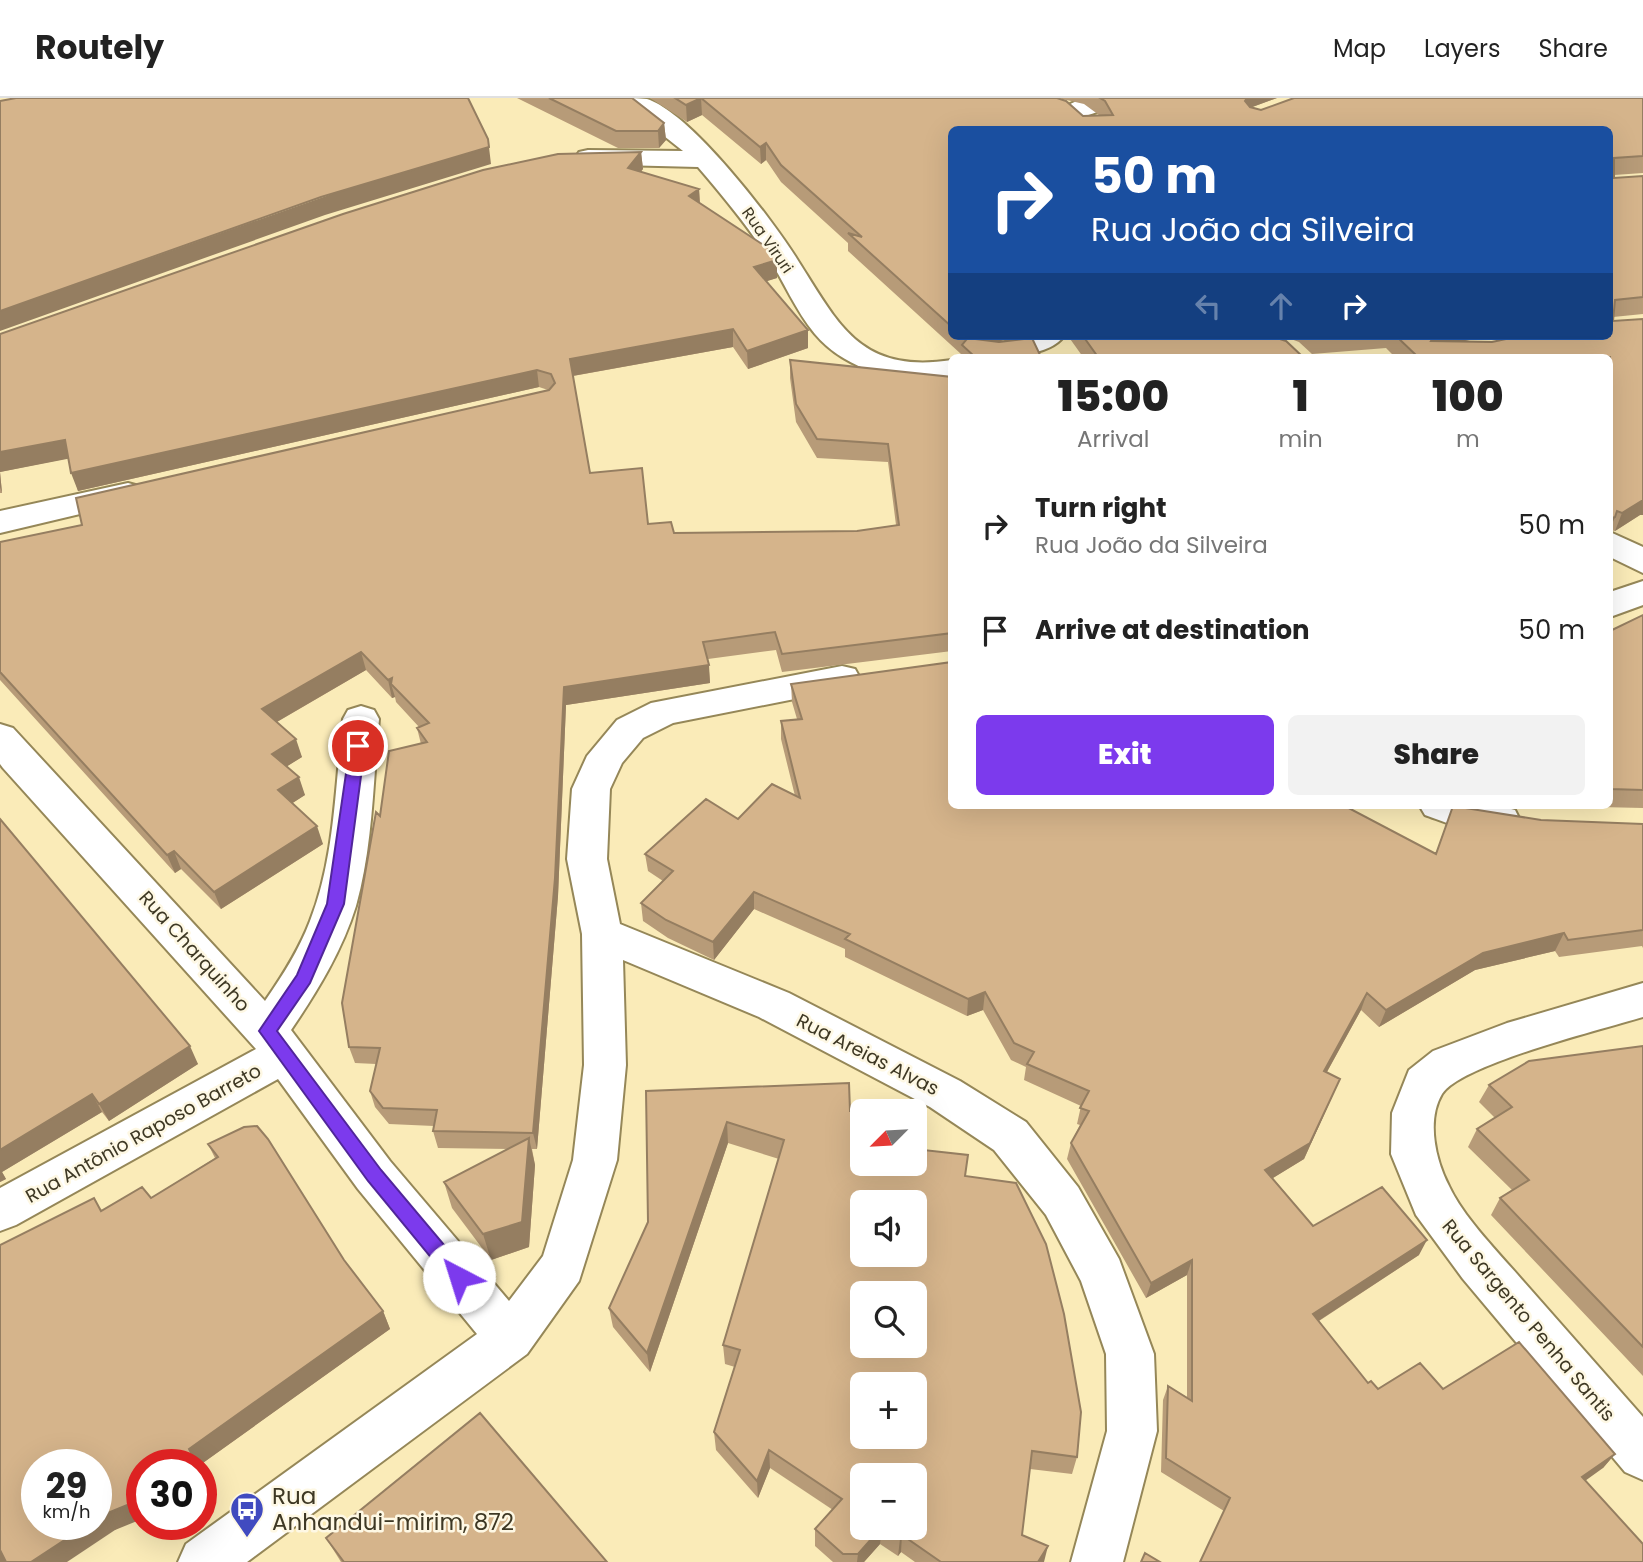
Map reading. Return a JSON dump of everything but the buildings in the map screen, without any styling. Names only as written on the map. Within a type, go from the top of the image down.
[{"type":"street","name":"Rua Viruri","points":[[628,98],[674,125],[708,159],[786,263],[808,304],[841,343],[873,362],[901,370],[948,369]]},
{"type":"street","points":[[1075,111],[1104,98]]},
{"type":"street","points":[[1051,102],[1075,111],[1092,126]]},
{"type":"street","points":[[564,160],[626,157],[708,159]]},
{"type":"street","points":[[999,354],[1038,340]]},
{"type":"street","points":[[0,522],[162,485]]},
{"type":"street","points":[[1613,545],[1643,562]]},
{"type":"street","points":[[1613,604],[1643,592]]},
{"type":"street","points":[[204,1562],[510,1338],[563,1266],[595,1160],[605,1065],[602,934],[587,859],[591,789],[606,756],[630,729],[664,712],[875,674]]},
{"type":"street","points":[[276,1043],[336,904],[361,719]]},
{"type":"street","name":"Rua Charquinho","points":[[0,737],[16,758],[276,1043],[374,1175],[510,1338]]},
{"type":"street","points":[[1450,809],[1470,816],[1532,823]]},
{"type":"street","name":"Rua Areias Alvas","points":[[602,934],[774,1005],[945,1094],[1010,1136],[1062,1201],[1102,1274],[1130,1354],[1132,1431],[1097,1562]]},
{"type":"street","name":"Rua Sargento Penha Santis","points":[[1643,1000],[1507,1041],[1448,1064],[1424,1083],[1414,1113],[1413,1154],[1432,1201],[1479,1264],[1643,1455]]},
{"type":"street","name":"Rua Antônio Raposo Barreto","points":[[0,1211],[276,1043]]},
{"type":"place","name":"Rua Anhandui-mirim, 872","points":[[247,1539]]},
{"type":"route","points":[[358,746],[336,904],[304,978],[267,1031],[374,1175],[459,1277]]}]
